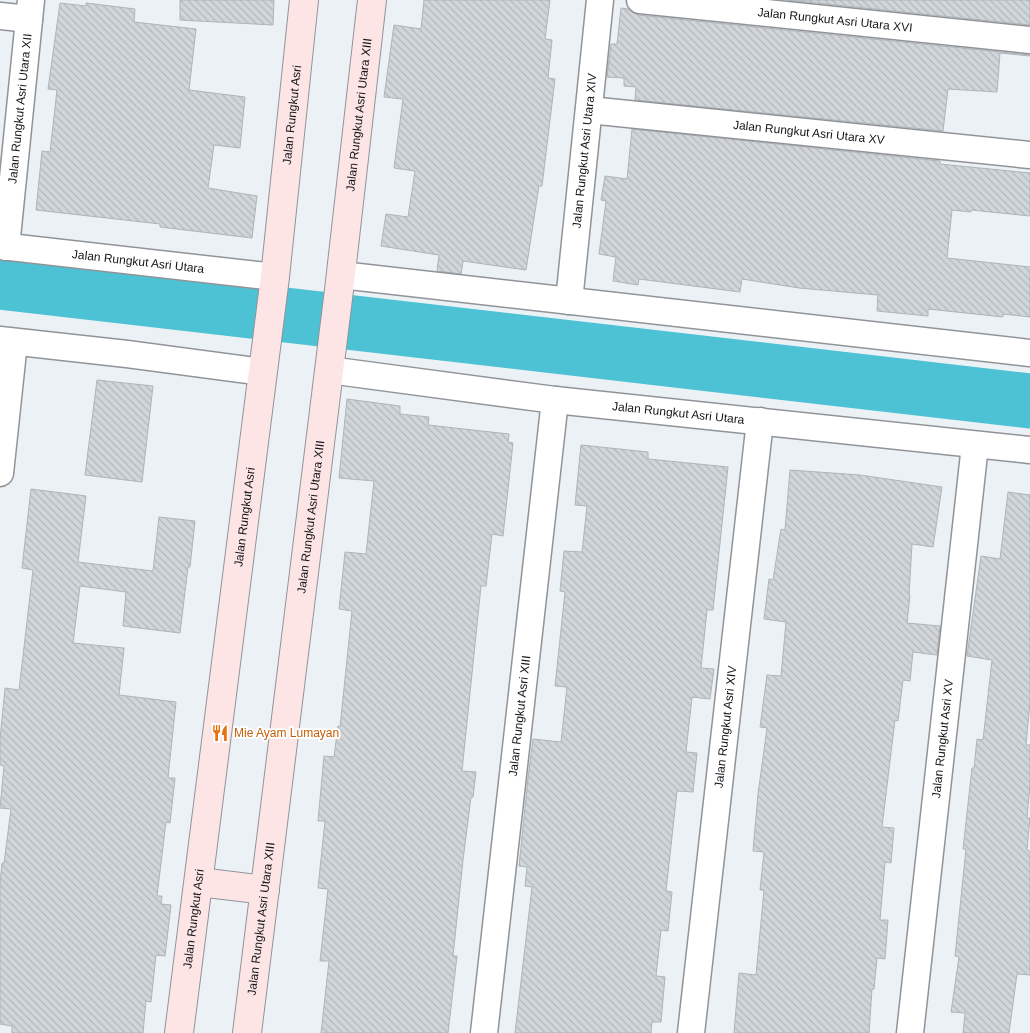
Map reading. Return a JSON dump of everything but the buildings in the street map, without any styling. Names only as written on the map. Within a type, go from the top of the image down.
[{"type":"street","name":"Jalan Rungkut Asri","points":[[179,1033],[274,283],[304,0]]},
{"type":"street","name":"Jalan Rungkut Asri Utara XIII","points":[[247,1033],[340,283],[372,0]]},
{"type":"street","name":"Jalan Rungkut Asri Utara XIV","points":[[569,301],[600,0]]},
{"type":"street","name":"Jalan Rungkut Asri Utara XVI","points":[[640,0],[1030,40]]},
{"type":"street","points":[[0,16],[30,10]]},
{"type":"street","name":"Jalan Rungkut Asri Utara XII","points":[[3,246],[30,10]]},
{"type":"street","name":"Jalan Rungkut Asri Utara XV","points":[[589,110],[1030,155]]},
{"type":"street","name":"Jalan Rungkut Asri Utara","points":[[3,246],[274,283]]},
{"type":"street","points":[[340,283],[569,301],[1030,353]]},
{"type":"street","points":[[0,472],[7,341],[127,354],[264,361]]},
{"type":"street","name":"Jalan Rungkut Asri Utara","points":[[330,361],[555,400],[1030,450]]},
{"type":"street","name":"Jalan Rungkut Asri XIII","points":[[484,1033],[555,400]]},
{"type":"street","name":"Jalan Rungkut Asri XIV","points":[[691,1033],[760,421]]},
{"type":"street","name":"Jalan Rungkut Asri XV","points":[[910,1033],[975,445]]},
{"type":"street","points":[[199,882],[265,890]]},
{"type":"waterway","points":[[0,282],[1030,401]]},
{"type":"place","name":"Mie Ayam Lumayan","points":[[220,733]]}]
